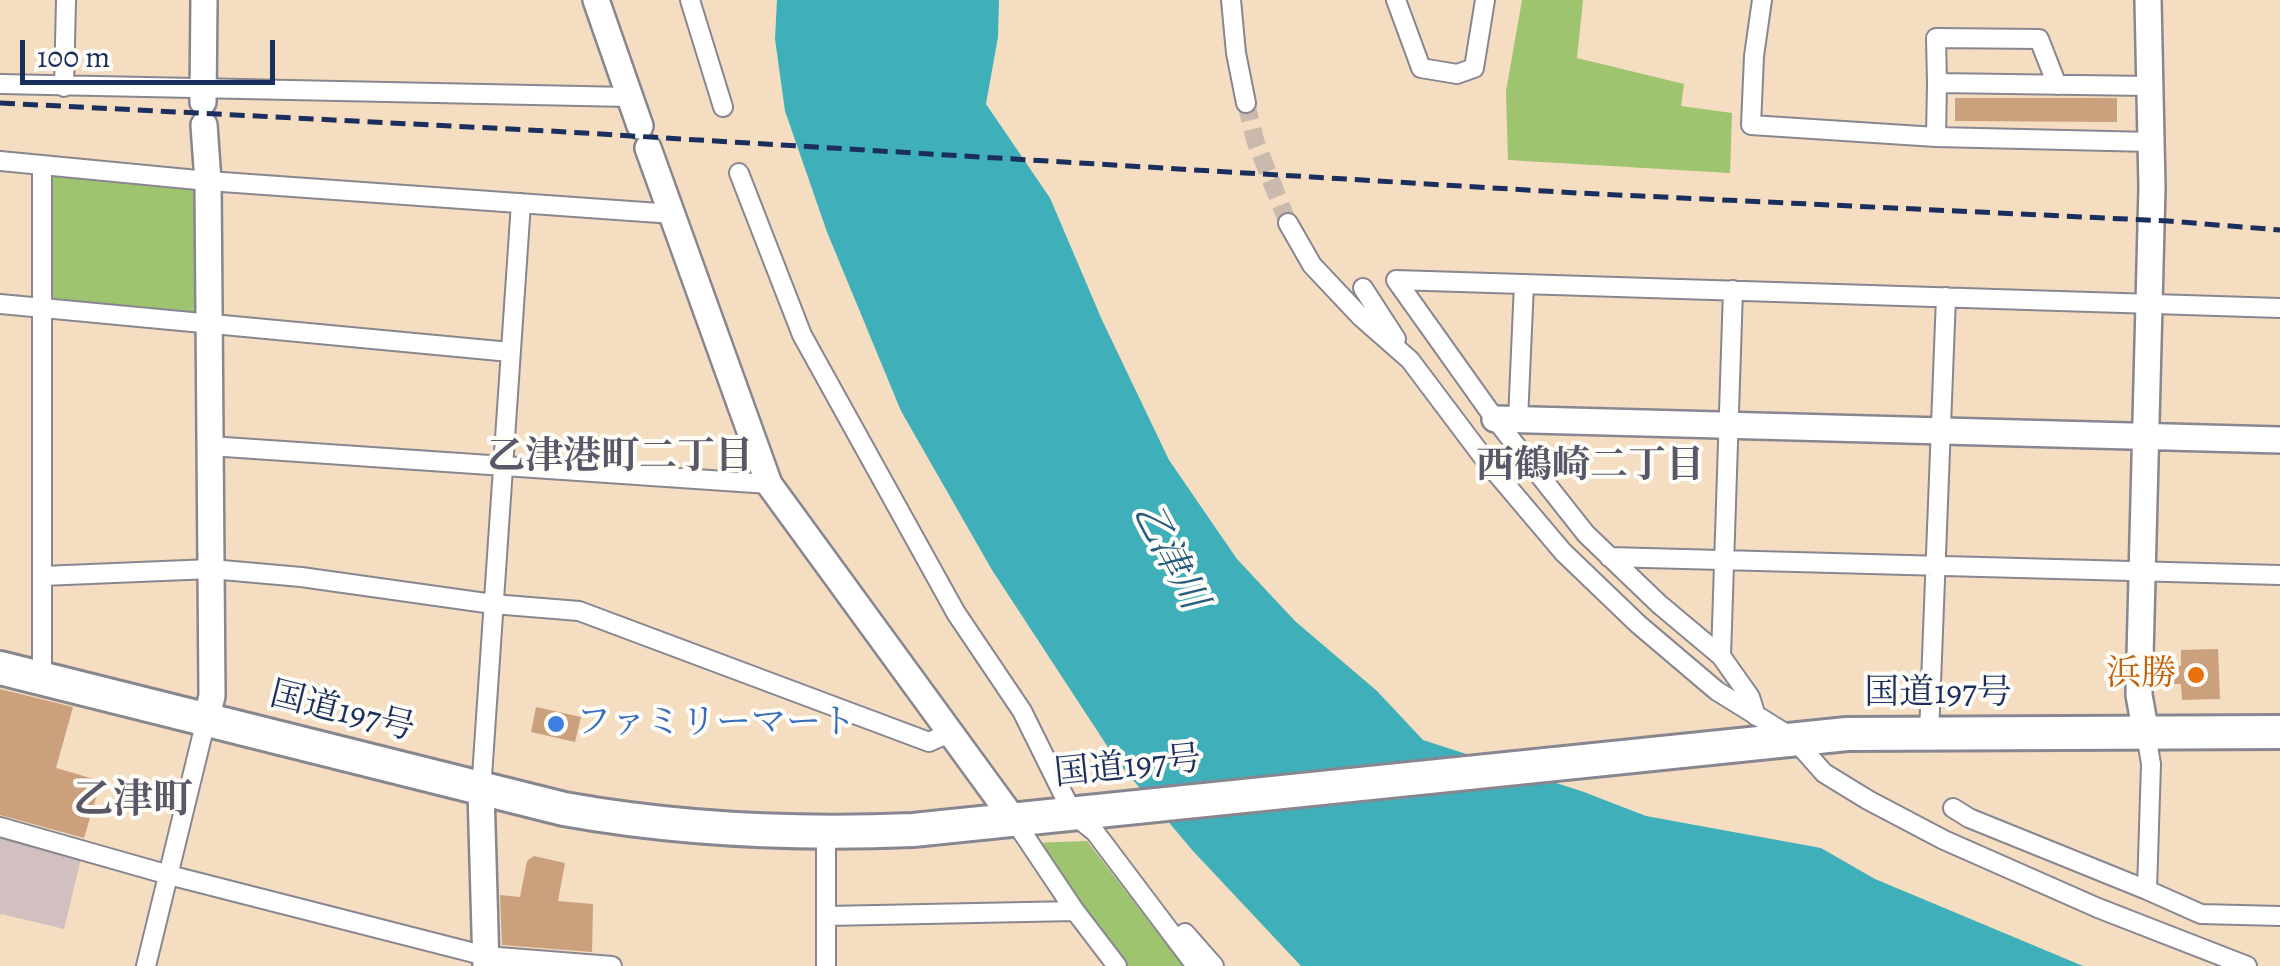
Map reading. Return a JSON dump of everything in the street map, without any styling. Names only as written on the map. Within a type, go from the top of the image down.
[{"type":"highway","name":"国道197号","points":[[0,668],[481,790],[645,823],[826,834],[913,830],[1073,814],[1772,731],[2280,732]]},
{"type":"street","points":[[64,87],[66,0]]},
{"type":"street","points":[[146,966],[212,696],[204,0]]},
{"type":"street","points":[[596,0],[769,484],[1117,966]]},
{"type":"street","points":[[690,0],[723,108]]},
{"type":"street","points":[[1231,0],[1246,104]]},
{"type":"street","points":[[1396,0],[1421,68],[1457,74],[1474,68],[1485,0]]},
{"type":"street","points":[[1762,0],[1750,125],[1936,137],[2152,142]]},
{"type":"street","points":[[2147,890],[2151,764],[2139,695],[2152,142],[2148,0]]},
{"type":"street","points":[[1936,137],[1936,38],[2038,39],[2057,85]]},
{"type":"street","points":[[1937,83],[2149,86]]},
{"type":"street","points":[[0,84],[64,87],[203,105],[629,98]]},
{"type":"street","points":[[0,162],[674,214]]},
{"type":"street","points":[[42,165],[42,678]]},
{"type":"street","points":[[738,173],[802,335],[956,613],[1022,711],[1073,814],[1096,832],[1196,966]]},
{"type":"street","points":[[486,961],[481,790],[521,203]]},
{"type":"street","points":[[1288,223],[1312,265],[1335,292],[1410,360]]},
{"type":"street","points":[[1772,731],[1720,656],[1608,558],[1507,420],[1396,280],[2280,308]]},
{"type":"street","points":[[1507,420],[1524,284]]},
{"type":"street","points":[[1363,288],[1410,360],[1486,461],[1563,552],[1684,665],[1824,773],[1944,840],[2098,908],[2246,966]]},
{"type":"street","points":[[1720,656],[1733,290]]},
{"type":"street","points":[[1929,734],[1946,297]]},
{"type":"street","points":[[0,304],[510,352]]},
{"type":"street","points":[[1507,420],[2280,440]]},
{"type":"street","points":[[210,446],[769,484]]},
{"type":"street","points":[[1608,558],[2280,575]]},
{"type":"street","points":[[42,576],[212,569],[578,611],[929,742],[949,733]]},
{"type":"street","points":[[1953,808],[1968,818],[2202,914],[2280,916]]},
{"type":"street","points":[[0,827],[486,961],[612,966]]},
{"type":"street","points":[[826,834],[826,966]]},
{"type":"street","points":[[1143,894],[1171,916],[1214,966]]},
{"type":"street","points":[[826,916],[1075,911]]},
{"type":"shaded area","points":[[0,838],[81,859],[64,929],[1,914],[0,917]]},
{"type":"green space","points":[[1522,0],[1583,0],[1577,58],[1684,84],[1681,106],[1732,113],[1730,173],[1508,160],[1506,91]]},
{"type":"green space","points":[[56,174],[194,185],[200,191],[201,310],[194,316],[55,303],[49,296],[50,177]]},
{"type":"green space","points":[[1087,841],[1183,966],[1119,966],[1032,843]]},
{"type":"water","name":"乙津川","points":[[777,0],[999,0],[998,37],[986,104],[1050,198],[1102,320],[1169,460],[1237,559],[1295,621],[1377,691],[1423,740],[1646,816],[1821,848],[1875,879],[2083,966],[1301,966],[1193,851],[1117,761],[992,570],[901,411],[827,232],[785,111],[775,39]]},
{"type":"building","points":[[1955,98],[2117,98],[2117,122],[1955,121]]},
{"type":"building","name":"浜勝","points":[[2218,649],[2220,699],[2182,700],[2181,684],[2174,684],[2173,666],[2181,666],[2181,650]]},
{"type":"building","points":[[0,689],[73,707],[56,768],[101,781],[84,838],[0,815]]},
{"type":"building","name":"ファミリーマート","points":[[536,707],[581,717],[575,742],[531,732]]},
{"type":"building","points":[[534,856],[565,863],[558,901],[593,904],[592,952],[502,945],[500,895],[520,897],[527,861]]},
{"type":"tunnel","points":[[1246,103],[1255,140],[1288,223]]},
{"type":"railway","points":[[0,103],[2280,230]]},
{"type":"place","name":"浜勝","points":[[2196,675]]},
{"type":"place","name":"ファミリーマート","points":[[556,724]]},
{"type":"district","name":"乙津港町二丁目","points":[[620,459]]},
{"type":"district","name":"西鶴崎二丁目","points":[[1590,468]]},
{"type":"district","name":"乙津町","points":[[133,802]]}]
